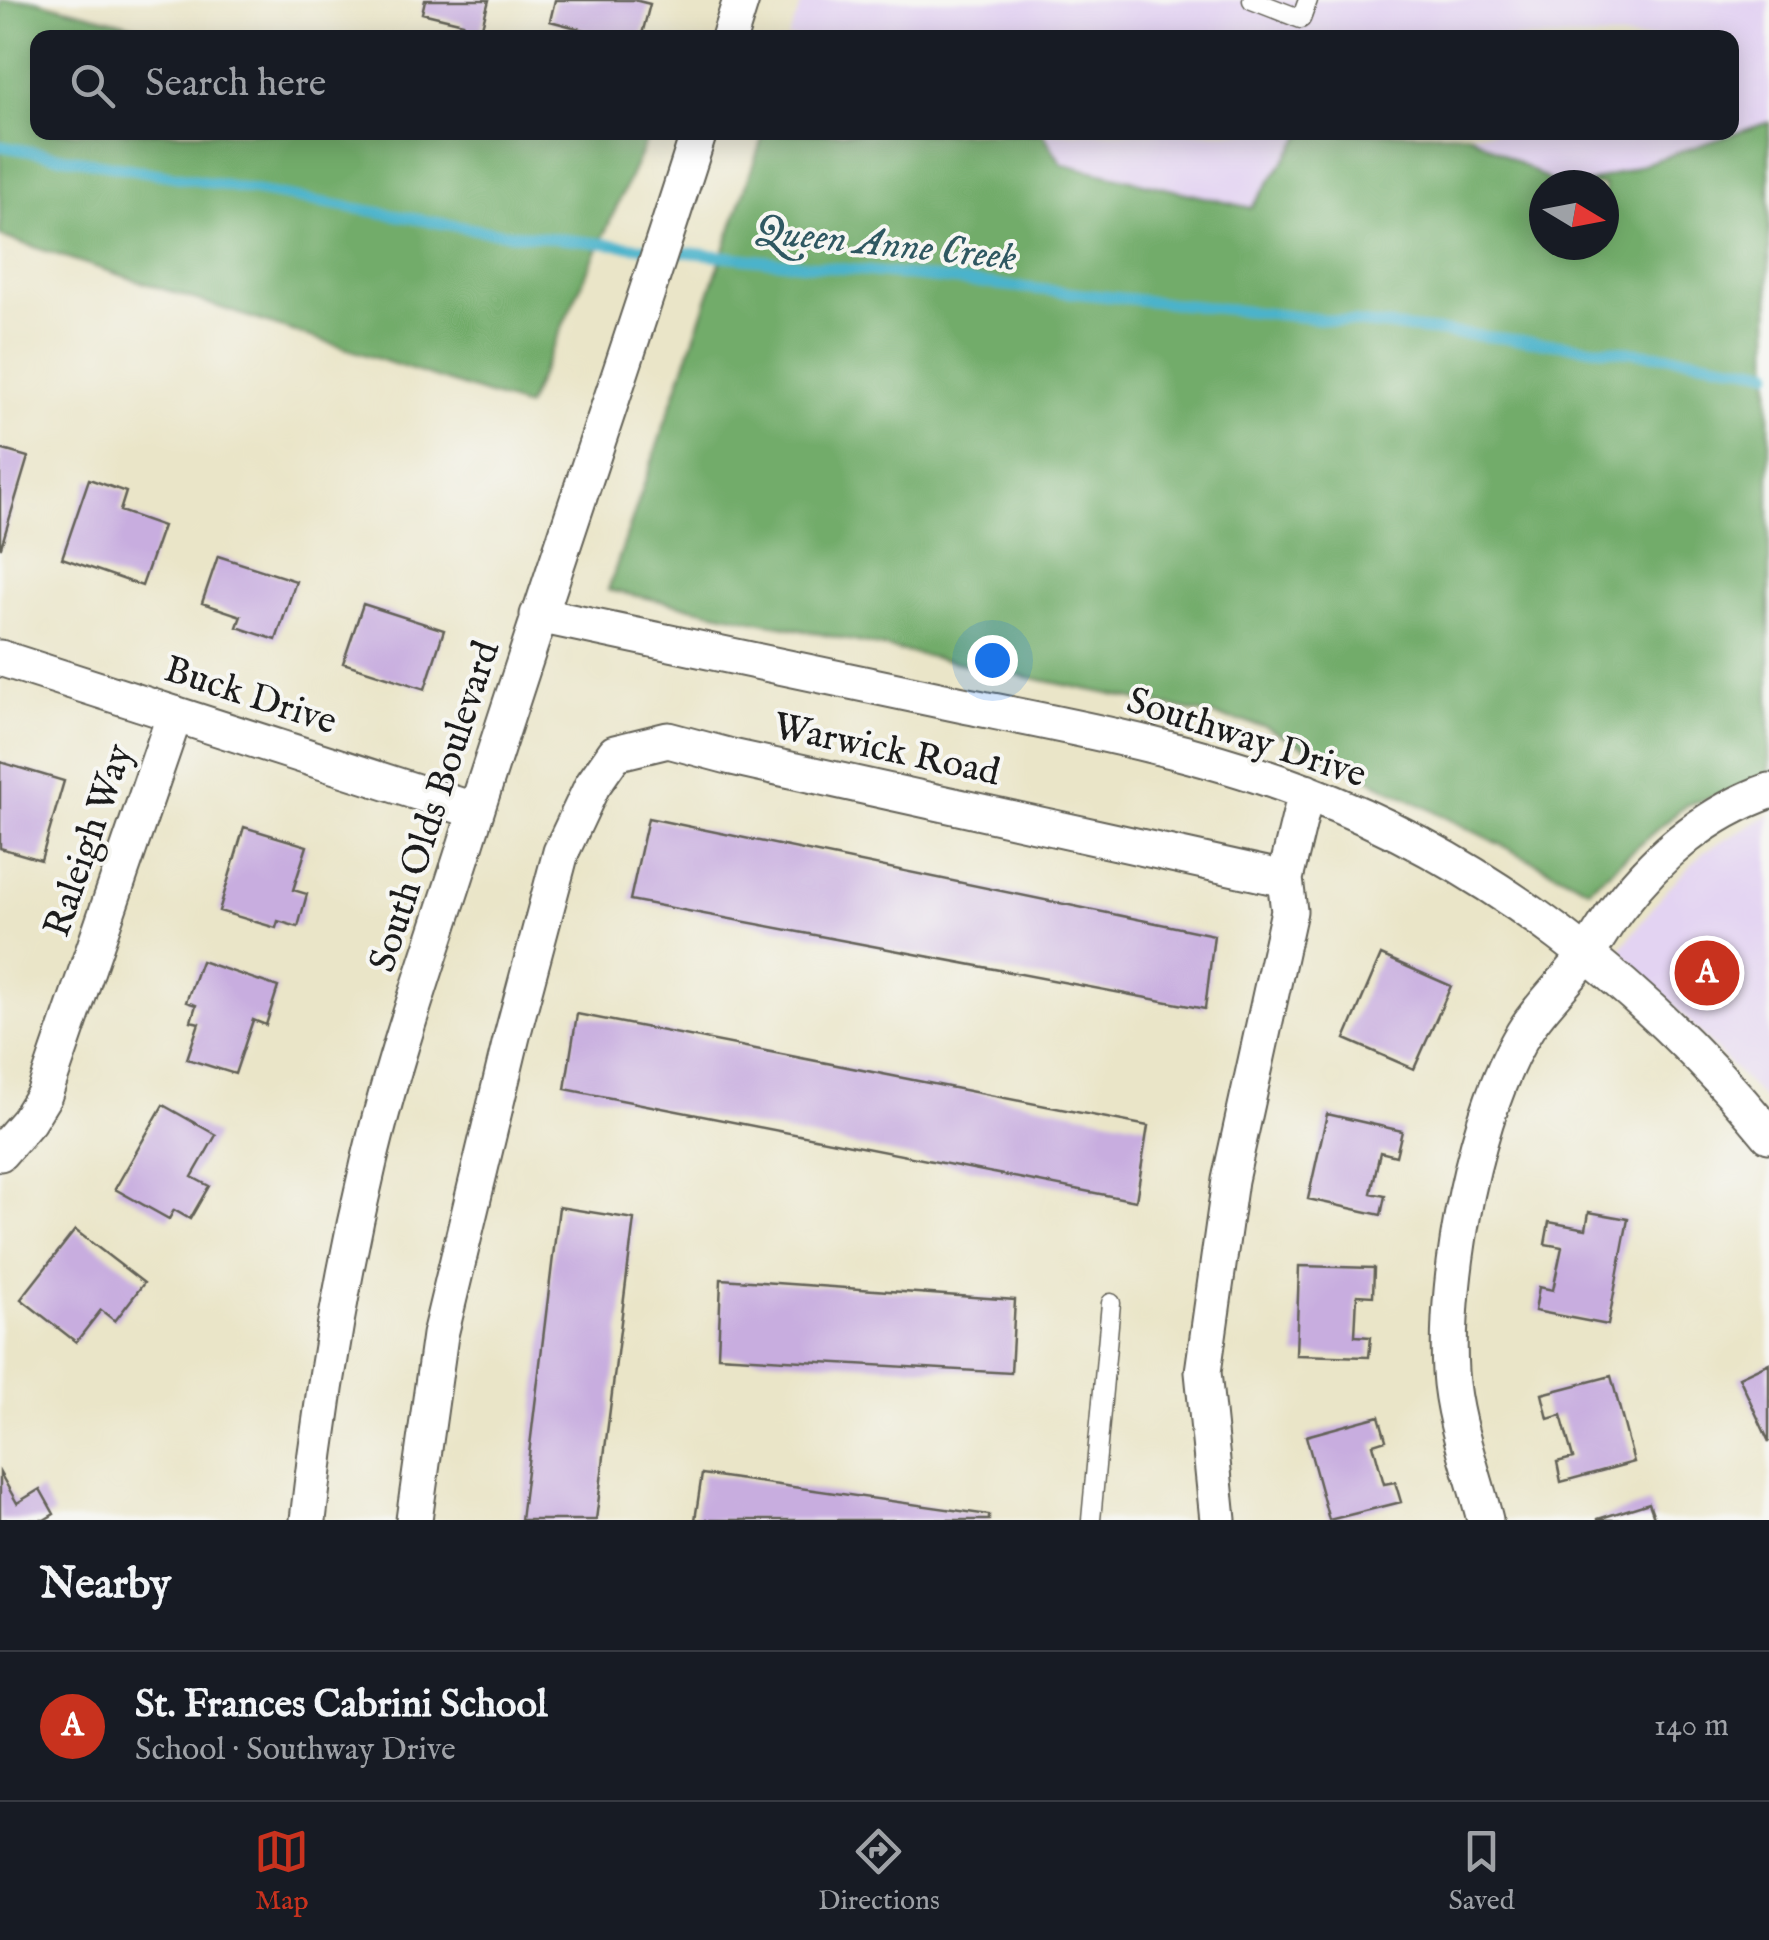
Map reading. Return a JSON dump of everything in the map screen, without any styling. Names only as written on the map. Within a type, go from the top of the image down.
[{"type":"street","points":[[732,30],[741,0]]},
{"type":"street","name":"South Olds Boulevard","points":[[308,1520],[328,1360],[369,1161],[538,615],[697,140]]},
{"type":"street","name":"Southway Drive","points":[[538,615],[1169,748],[1306,792],[1397,833],[1497,888],[1586,955],[1677,1033],[1769,1135]]},
{"type":"street","name":"Buck Drive","points":[[0,658],[476,810]]},
{"type":"street","name":"Raleigh Way","points":[[0,1153],[28,1122],[44,1094],[175,714]]},
{"type":"street","name":"Warwick Road","points":[[414,1520],[440,1335],[517,1017],[562,852],[592,786],[615,753],[668,740],[1285,879]]},
{"type":"street","points":[[1218,1520],[1203,1372],[1230,1180],[1289,911],[1285,879],[1306,792]]},
{"type":"street","points":[[1485,1520],[1450,1373],[1452,1299],[1459,1239],[1486,1118],[1500,1077],[1528,1025],[1586,955],[1619,905],[1668,852],[1693,830],[1734,804],[1769,792]]},
{"type":"lane","points":[[1252,0],[1301,19],[1308,0]]},
{"type":"lane","points":[[1091,1520],[1111,1303]]},
{"type":"shaded area","points":[[803,0],[1769,0],[1769,122],[1739,132],[1739,30],[791,30]]},
{"type":"shaded area","points":[[987,140],[1715,140],[1619,172],[1529,170],[1529,186],[1251,208],[1062,164]]},
{"type":"shaded area","points":[[1769,815],[1769,1105],[1620,950],[1667,889],[1704,852]]},
{"type":"green space","points":[[0,0],[34,0],[152,30],[30,30],[30,140],[647,140],[526,407],[0,236]]},
{"type":"green space","points":[[1769,122],[1769,782],[1686,805],[1589,889],[1263,726],[608,590],[762,140],[1047,140],[1062,164],[1251,208],[1299,140],[1479,140],[1531,170],[1529,260],[1619,260],[1619,172],[1715,140],[1739,140],[1739,132]]},
{"type":"building","points":[[425,0],[489,0],[481,30],[461,30],[463,23],[422,13]]},
{"type":"building","points":[[555,0],[634,0],[650,4],[643,30],[584,30],[550,21]]},
{"type":"building","points":[[0,449],[28,457],[1,547],[0,547]]},
{"type":"building","points":[[89,479],[126,492],[120,511],[163,526],[142,586],[62,558]]},
{"type":"building","points":[[218,556],[296,581],[276,640],[237,627],[241,616],[202,603]]},
{"type":"building","points":[[363,604],[444,630],[425,689],[343,663]]},
{"type":"building","points":[[0,762],[64,781],[41,860],[0,848]]},
{"type":"building","points":[[648,818],[1214,935],[1205,1009],[630,900]]},
{"type":"building","points":[[244,827],[307,846],[293,890],[307,894],[298,927],[278,921],[276,928],[219,911]]},
{"type":"building","points":[[1381,955],[1451,986],[1414,1069],[1345,1039]]},
{"type":"building","points":[[201,961],[278,987],[266,1025],[253,1020],[235,1074],[187,1059],[199,1023],[191,1021],[196,1005],[186,1002]]},
{"type":"building","points":[[577,1014],[1148,1126],[1136,1201],[565,1089]]},
{"type":"building","points":[[163,1105],[216,1135],[192,1177],[209,1186],[190,1219],[174,1210],[169,1219],[115,1189]]},
{"type":"building","points":[[1327,1114],[1402,1131],[1396,1156],[1380,1152],[1371,1193],[1385,1196],[1381,1215],[1308,1199]]},
{"type":"building","points":[[559,1207],[634,1219],[596,1520],[521,1520]]},
{"type":"building","points":[[1589,1212],[1628,1219],[1608,1325],[1535,1311],[1539,1287],[1553,1290],[1562,1247],[1545,1244],[1549,1222],[1586,1229]]},
{"type":"building","points":[[75,1230],[144,1283],[115,1321],[101,1310],[76,1342],[21,1299]]},
{"type":"building","points":[[1299,1266],[1374,1268],[1373,1296],[1357,1295],[1355,1336],[1371,1337],[1369,1357],[1296,1355]]},
{"type":"building","points":[[721,1279],[1015,1300],[1011,1373],[718,1356]]},
{"type":"building","points":[[1769,1363],[1769,1442],[1739,1377]]},
{"type":"building","points":[[1611,1376],[1634,1462],[1561,1482],[1557,1462],[1573,1458],[1561,1415],[1548,1419],[1542,1394]]},
{"type":"building","points":[[1379,1416],[1386,1440],[1373,1444],[1384,1484],[1395,1482],[1401,1502],[1329,1520],[1306,1436]]},
{"type":"building","points":[[0,1473],[17,1503],[40,1489],[54,1514],[44,1520],[0,1520]]},
{"type":"building","points":[[702,1474],[989,1515],[989,1520],[695,1520]]},
{"type":"building","points":[[1649,1503],[1655,1520],[1598,1520],[1598,1519]]},
{"type":"waterway","name":"Queen Anne Creek","points":[[0,146],[485,231],[1690,358],[1769,371]]},
{"type":"place","name":"St. Frances Cabrini School","points":[[1707,973]]}]
